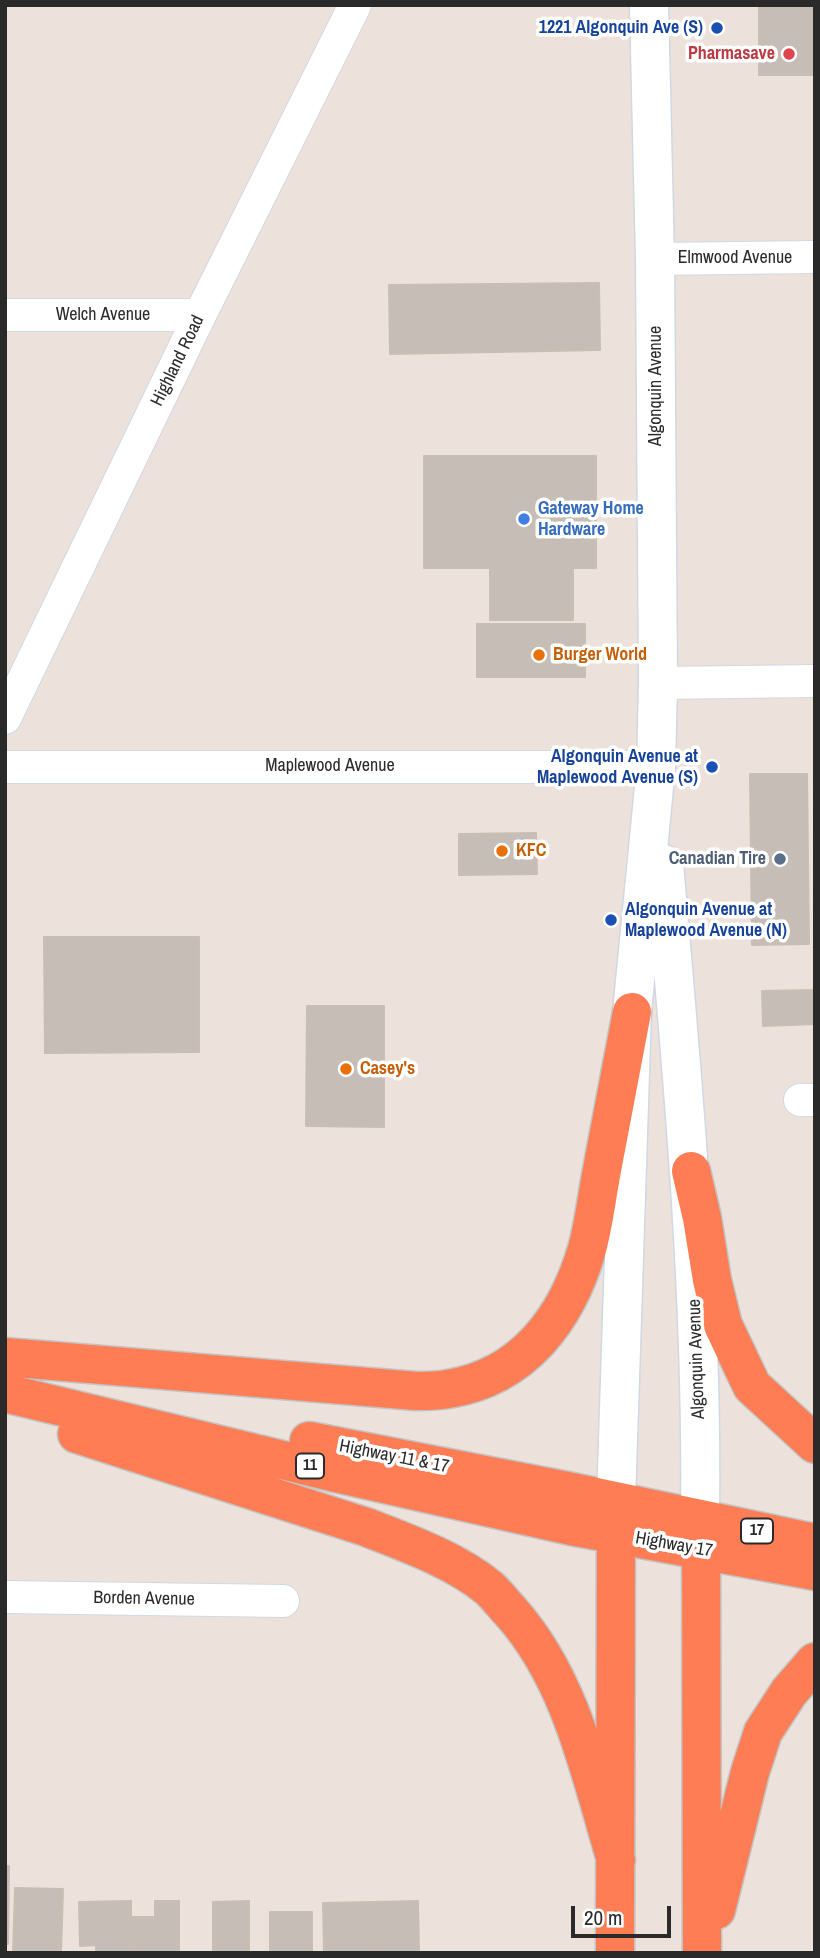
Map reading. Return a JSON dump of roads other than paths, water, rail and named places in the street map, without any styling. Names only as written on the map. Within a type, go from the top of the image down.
[{"type":"highway","points":[[5,1357],[416,1391],[449,1389],[484,1379],[510,1365],[531,1349],[557,1319],[572,1292],[588,1247],[632,1012]]},
{"type":"highway","points":[[691,1171],[723,1325],[752,1386],[815,1444]]},
{"type":"highway","name":"Highway 11 & 17","points":[[5,1382],[616,1518]]},
{"type":"highway","name":"Highway 11 & 17","points":[[5,1393],[337,1473],[701,1534]]},
{"type":"highway","points":[[5,1410],[366,1527],[421,1549],[490,1589],[540,1651],[558,1684],[575,1724],[616,1860]]},
{"type":"highway","name":"Algonquin Avenue","points":[[615,1953],[616,1518]]},
{"type":"highway","name":"Algonquin Avenue","points":[[701,1534],[703,1953]]},
{"type":"highway","name":"Highway 17","points":[[701,1534],[815,1543]]},
{"type":"highway","name":"Highway 17","points":[[701,1534],[815,1570]]},
{"type":"highway","points":[[703,1953],[763,1732],[789,1692],[815,1662]]},
{"type":"main road","name":"Algonquin Avenue","points":[[616,1518],[632,1012],[656,767],[658,683],[655,259],[649,5]]},
{"type":"main road","name":"Algonquin Avenue","points":[[656,767],[691,1171],[701,1534]]},
{"type":"street","name":"Highland Road","points":[[5,718],[200,315],[355,5]]},
{"type":"street","name":"Elmwood Avenue","points":[[655,259],[815,257]]},
{"type":"street","name":"Welch Avenue","points":[[5,315],[200,315]]},
{"type":"street","points":[[658,683],[815,681]]},
{"type":"street","name":"Maplewood Avenue","points":[[5,767],[656,767]]},
{"type":"street","name":"Borden Avenue","points":[[5,1597],[283,1601]]},
{"type":"place","name":"1221 Algonquin Ave (S)","points":[[717,28]]},
{"type":"place","name":"Pharmasave","points":[[789,54]]},
{"type":"place","name":"Gateway Home Hardware","points":[[524,519]]},
{"type":"place","name":"Burger World","points":[[539,655]]},
{"type":"place","name":"Algonquin Avenue at Maplewood Avenue (S)","points":[[712,767]]},
{"type":"place","name":"KFC","points":[[502,851]]},
{"type":"place","name":"Canadian Tire","points":[[780,859]]},
{"type":"place","name":"Algonquin Avenue at Maplewood Avenue (N)","points":[[611,920]]},
{"type":"place","name":"Casey's","points":[[346,1069]]}]
